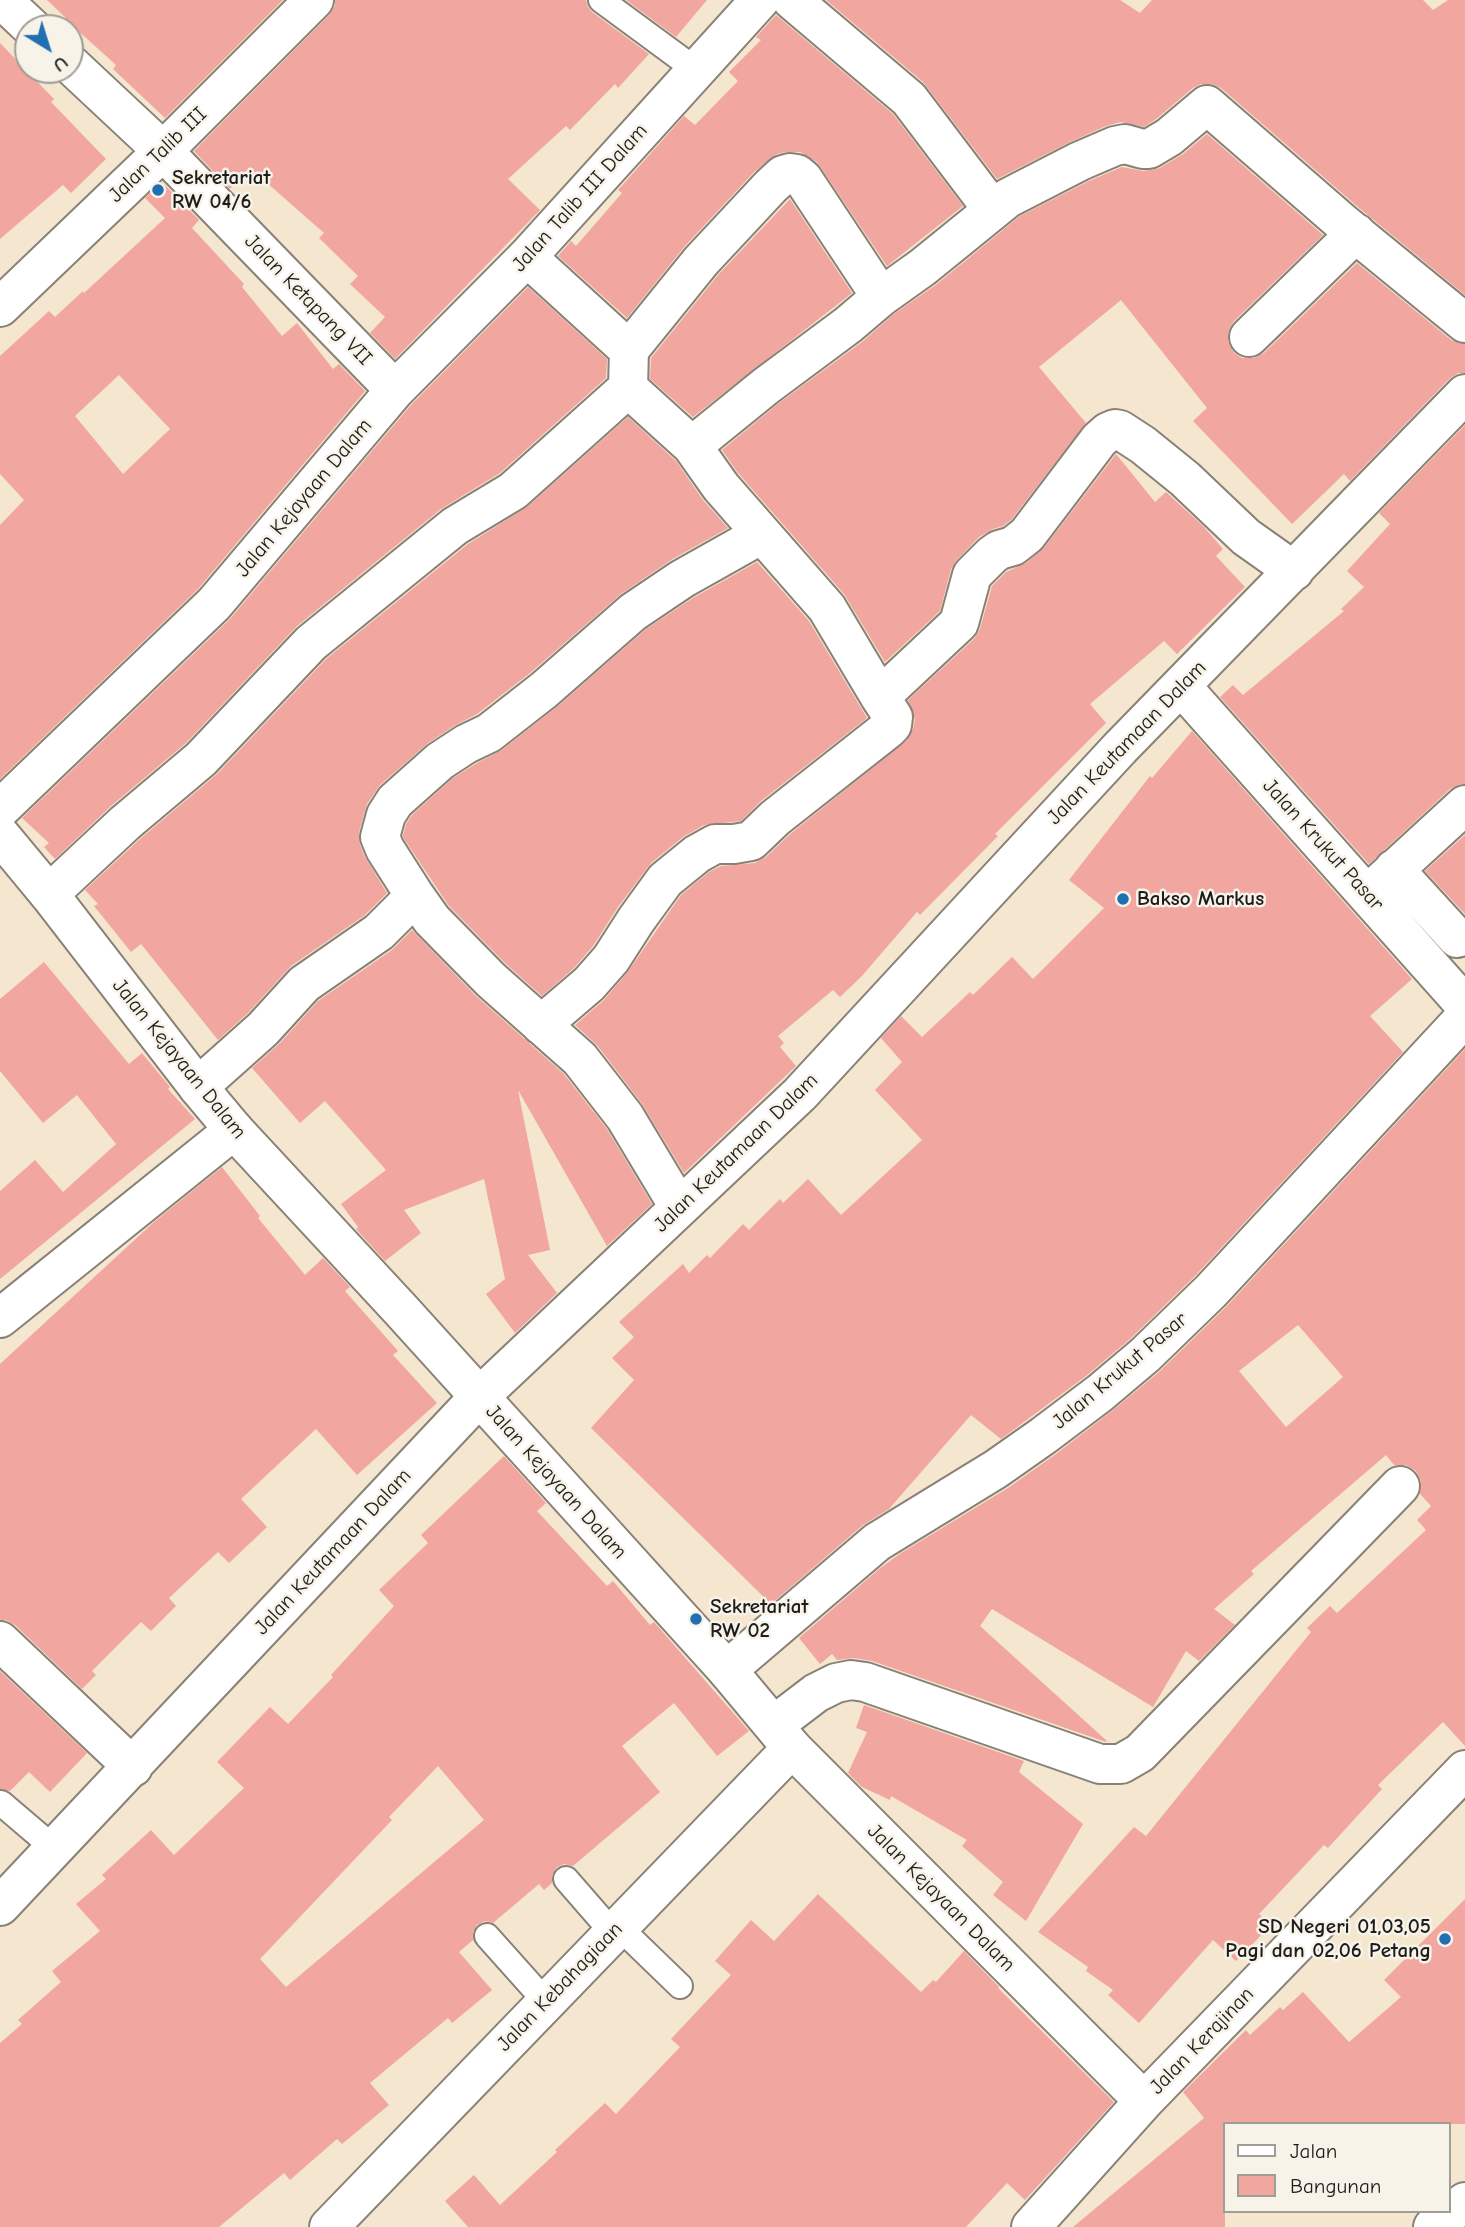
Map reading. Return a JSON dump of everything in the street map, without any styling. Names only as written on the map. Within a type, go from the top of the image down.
[{"type":"street","points":[[2,0],[17,14]]},
{"type":"street","name":"Jalan Talib III","points":[[0,307],[163,151],[314,0]]},
{"type":"street","name":"Jalan Talib III Dalam","points":[[395,390],[527,257],[760,0]]},
{"type":"street","points":[[792,0],[909,99],[993,210]]},
{"type":"street","name":"Jalan Ketapang VII","points":[[84,77],[163,151],[395,390]]},
{"type":"street","points":[[692,446],[802,357],[848,325],[1009,198],[1080,160],[1115,146],[1125,144],[1149,149],[1169,137],[1207,105],[1465,323]]},
{"type":"street","points":[[49,894],[125,823],[201,759],[311,643],[455,526],[513,491],[628,388],[629,350],[701,261],[783,175],[797,174],[803,179],[881,297]]},
{"type":"street","points":[[1249,337],[1356,233]]},
{"type":"street","points":[[527,257],[629,350]]},
{"type":"street","points":[[541,1025],[589,984],[611,960],[665,880],[697,854],[715,844],[751,841],[775,818],[892,725],[892,717],[827,608],[721,487],[692,446],[628,388]]},
{"type":"street","name":"Jalan Kejayaan Dalam","points":[[395,390],[214,604],[2,835],[234,1130],[727,1670],[783,1737],[1144,2101]]},
{"type":"street","name":"Jalan Keutamaan Dalam","points":[[0,1906],[479,1397],[800,1094],[1119,748],[1465,394]]},
{"type":"street","points":[[880,697],[960,623],[972,575],[992,555],[1013,546],[1027,535],[1099,440],[1115,429],[1143,445],[1185,479],[1246,537],[1294,571]]},
{"type":"street","points":[[679,1208],[625,1117],[580,1059],[491,980],[432,920],[385,849],[380,837],[386,815],[395,801],[440,761],[489,733],[544,690],[633,612],[682,579],[762,534]]},
{"type":"street","name":"Jalan Krukut Pasar","points":[[1181,686],[1381,882],[1465,1005]]},
{"type":"street","points":[[1457,938],[1381,882],[1465,805]]},
{"type":"street","points":[[198,1087],[264,1029],[304,984],[379,932],[415,896]]},
{"type":"street","name":"Jalan Krukut Pasar","points":[[727,1670],[877,1542],[996,1469],[1100,1393],[1145,1355],[1211,1292],[1465,1017]]},
{"type":"street","points":[[0,1318],[234,1130]]},
{"type":"street","name":"Jalan Kebahagiaan","points":[[329,2227],[616,1930],[783,1737],[816,1693],[836,1683],[851,1680],[865,1682],[1100,1764],[1121,1764],[1140,1753],[1400,1486]]},
{"type":"street","points":[[0,1640],[133,1767]]},
{"type":"street","name":"Jalan Kerajinan","points":[[1031,2227],[1144,2101],[1465,1770]]},
{"type":"street","points":[[1433,2227],[1465,2203]]},
{"type":"lane","points":[[601,0],[696,70]]},
{"type":"lane","points":[[1,1803],[55,1849]]},
{"type":"lane","points":[[566,1879],[616,1930],[680,1986]]},
{"type":"lane","points":[[487,1936],[545,2002]]},
{"type":"building","points":[[47,0],[283,0],[165,118],[113,69],[116,65],[84,36],[84,14],[62,14]]},
{"type":"building","points":[[335,0],[586,0],[592,12],[649,54],[618,88],[615,84],[570,130],[566,126],[508,179],[540,210],[395,359],[370,333],[385,317],[350,284],[358,276],[319,238],[324,233],[250,168],[230,189],[194,151],[329,15],[335,6]]},
{"type":"building","points":[[626,0],[707,0],[676,37]]},
{"type":"building","points":[[826,0],[1120,0],[1140,13],[1152,0],[1423,0],[1433,10],[1448,0],[1465,0],[1465,295],[1358,207],[1221,88],[1212,84],[1201,84],[1193,88],[1144,127],[1121,122],[1106,126],[997,179],[923,82]]},
{"type":"building","points":[[776,15],[893,114],[963,206],[887,266],[817,162],[800,152],[777,154],[755,171],[685,246],[627,318],[558,256],[571,241],[576,246],[622,193],[618,190],[684,116],[695,125],[738,81],[729,72],[761,40],[756,37]]},
{"type":"building","points":[[0,43],[14,58],[14,84],[40,84],[54,99],[51,102],[106,159],[71,193],[63,185],[0,239]]},
{"type":"building","points":[[1207,134],[1323,235],[1233,322],[1228,332],[1228,342],[1234,353],[1242,358],[1254,358],[1264,353],[1357,263],[1451,340],[1465,344],[1465,373],[1458,373],[1449,379],[1350,481],[1344,474],[1292,524],[1193,421],[1207,408],[1121,300],[1039,367],[1086,423],[1011,520],[979,537],[957,560],[951,569],[940,611],[885,662],[844,594],[738,473],[722,450],[779,403],[862,342],[894,314],[937,284],[1020,216],[1122,167],[1143,171],[1160,168],[1183,154]]},
{"type":"building","points":[[162,182],[199,220],[192,228],[244,284],[242,287],[282,336],[297,323],[333,369],[339,364],[365,391],[198,589],[0,779],[0,525],[24,500],[0,474],[0,356],[49,311],[55,317],[83,291],[84,293],[165,218],[145,198]],"holes":[[[119,375],[170,429],[123,474],[75,416]]]},
{"type":"building","points":[[790,199],[852,293],[693,417],[650,379],[651,358],[718,275]]},
{"type":"building","points":[[528,287],[607,359],[606,378],[500,473],[441,509],[297,626],[186,743],[111,806],[55,859],[44,847],[49,843],[22,818],[229,620],[411,405]]},
{"type":"building","points":[[628,417],[676,461],[703,500],[728,528],[671,560],[621,594],[530,673],[477,714],[428,743],[380,785],[367,804],[359,832],[365,857],[387,893],[365,915],[291,966],[248,1013],[218,1040],[141,944],[131,952],[94,906],[98,904],[85,890],[217,774],[326,659],[468,544],[527,507]]},
{"type":"building","points":[[1465,425],[1465,784],[1450,789],[1369,864],[1220,697],[1233,685],[1243,695],[1344,611],[1341,609],[1364,587],[1347,571],[1390,524],[1379,513]]},
{"type":"building","points":[[1116,454],[1155,502],[1166,492],[1203,526],[1223,549],[1216,556],[1245,587],[1177,654],[1164,641],[1090,704],[1106,723],[995,834],[998,836],[920,915],[917,912],[861,977],[840,997],[833,990],[778,1036],[784,1043],[780,1047],[796,1066],[684,1173],[642,1104],[597,1045],[575,1025],[603,1001],[627,973],[681,895],[709,872],[721,866],[755,863],[766,857],[789,835],[907,740],[915,720],[908,700],[974,639],[980,629],[992,586],[1006,572],[1026,563],[1044,548]]},
{"type":"building","points":[[757,562],[809,621],[867,718],[761,801],[741,821],[704,825],[683,837],[651,863],[593,946],[574,968],[542,996],[449,906],[404,839],[406,824],[412,815],[453,778],[502,750],[558,706],[646,629],[693,598]]},
{"type":"building","points":[[1192,731],[1412,979],[1370,1016],[1403,1052],[1195,1276],[1130,1339],[1086,1376],[1001,1439],[971,1415],[889,1509],[863,1525],[771,1604],[591,1428],[634,1380],[612,1358],[634,1337],[619,1322],[683,1264],[689,1273],[707,1255],[710,1258],[743,1224],[749,1230],[780,1199],[783,1203],[808,1179],[841,1215],[922,1140],[875,1090],[902,1062],[881,1038],[901,1016],[922,1037],[970,992],[973,995],[1012,957],[1033,979],[1104,908],[1069,880],[1150,776],[1152,778]]},
{"type":"building","points":[[1465,835],[1465,914],[1425,871]]},
{"type":"building","points":[[412,930],[475,995],[564,1074],[607,1129],[652,1204],[607,1246],[518,1090],[550,1250],[528,1255],[557,1293],[515,1333],[486,1294],[505,1279],[484,1179],[404,1210],[421,1233],[385,1261],[356,1229],[358,1227],[341,1204],[386,1170],[325,1101],[300,1123],[252,1068],[279,1044],[318,1001],[392,950]]},
{"type":"building","points":[[44,962],[129,1064],[142,1053],[170,1087],[168,1089],[195,1119],[0,1279],[0,1191],[35,1160],[63,1192],[116,1144],[77,1095],[43,1123],[0,1071],[0,999]]},
{"type":"building","points":[[1465,1049],[1465,1746],[1443,1722],[1378,1785],[1382,1789],[1328,1848],[1324,1845],[1259,1914],[1271,1925],[1236,1961],[1213,1940],[1139,2023],[1108,1995],[1113,1990],[1086,1971],[1088,1967],[1038,1932],[1134,1827],[1146,1836],[1311,1632],[1307,1628],[1330,1606],[1337,1613],[1426,1530],[1417,1520],[1431,1506],[1420,1494],[1421,1481],[1416,1471],[1406,1465],[1394,1465],[1386,1455],[1251,1571],[1254,1574],[1214,1609],[1235,1625],[1199,1661],[1186,1651],[1153,1707],[992,1609],[980,1626],[1106,1742],[872,1661],[854,1658],[837,1660],[832,1654],[820,1664],[799,1638],[901,1553],[1008,1488],[1113,1410],[1159,1372],[1227,1306]],"holes":[[[1298,1325],[1343,1377],[1286,1427],[1239,1371]]]},
{"type":"building","points":[[222,1167],[260,1216],[258,1218],[305,1275],[323,1258],[350,1287],[345,1291],[398,1351],[393,1355],[437,1403],[357,1475],[316,1429],[241,1499],[267,1527],[229,1563],[218,1552],[169,1598],[176,1606],[151,1631],[141,1622],[92,1671],[96,1675],[82,1689],[15,1625],[0,1620],[0,1364],[154,1222]]},
{"type":"building","points":[[504,1456],[546,1503],[537,1511],[607,1586],[613,1581],[650,1625],[654,1622],[749,1731],[717,1756],[674,1703],[622,1746],[660,1792],[573,1866],[564,1864],[557,1867],[552,1875],[552,1883],[544,1890],[539,1884],[493,1923],[485,1921],[477,1925],[473,1940],[459,1952],[492,1990],[452,2023],[448,2018],[370,2083],[389,2105],[342,2144],[337,2139],[290,2180],[284,2173],[219,2227],[0,2227],[0,2043],[22,2024],[18,2020],[61,1982],[52,1971],[100,1931],[76,1904],[106,1879],[102,1875],[151,1830],[174,1855],[244,1788],[217,1762],[270,1707],[288,1724],[333,1677],[331,1675],[394,1606],[379,1590],[428,1543],[421,1535]],"holes":[[[438,1766],[484,1820],[286,1987],[260,1959],[392,1820],[389,1817]]]},
{"type":"building","points":[[0,1671],[87,1753],[50,1792],[29,1772],[10,1791],[0,1789]]},
{"type":"building","points":[[864,1705],[1024,1761],[1019,1772],[1083,1824],[1026,1921],[993,1895],[1003,1882],[962,1846],[967,1840],[891,1796],[890,1800],[862,1787],[848,1773],[867,1732],[856,1728]]},
{"type":"building","points":[[818,1894],[921,1992],[933,1980],[936,1982],[964,1951],[1114,2102],[1025,2200],[1007,2183],[966,2227],[468,2227],[445,2201],[474,2175],[500,2205],[605,2103],[616,2114],[680,2047],[671,2039],[731,1975],[715,1961],[751,1920],[774,1941]]},
{"type":"building","points":[[1465,1899],[1465,2124],[1224,2122],[1225,2227],[1073,2227],[1204,2118],[1183,2092],[1246,2030],[1250,2035],[1280,2007],[1283,2010],[1303,1992],[1349,2042],[1401,1997],[1384,1980]]},
{"type":"place","name":"Sekretariat RW 04/6","points":[[158,190]]},
{"type":"place","name":"Bakso Markus","points":[[1123,899]]},
{"type":"place","name":"Sekretariat RW 02","points":[[696,1619]]},
{"type":"place","name":"SD Negeri 01,03,05 Pagi dan 02,06 Petang","points":[[1445,1939]]}]
